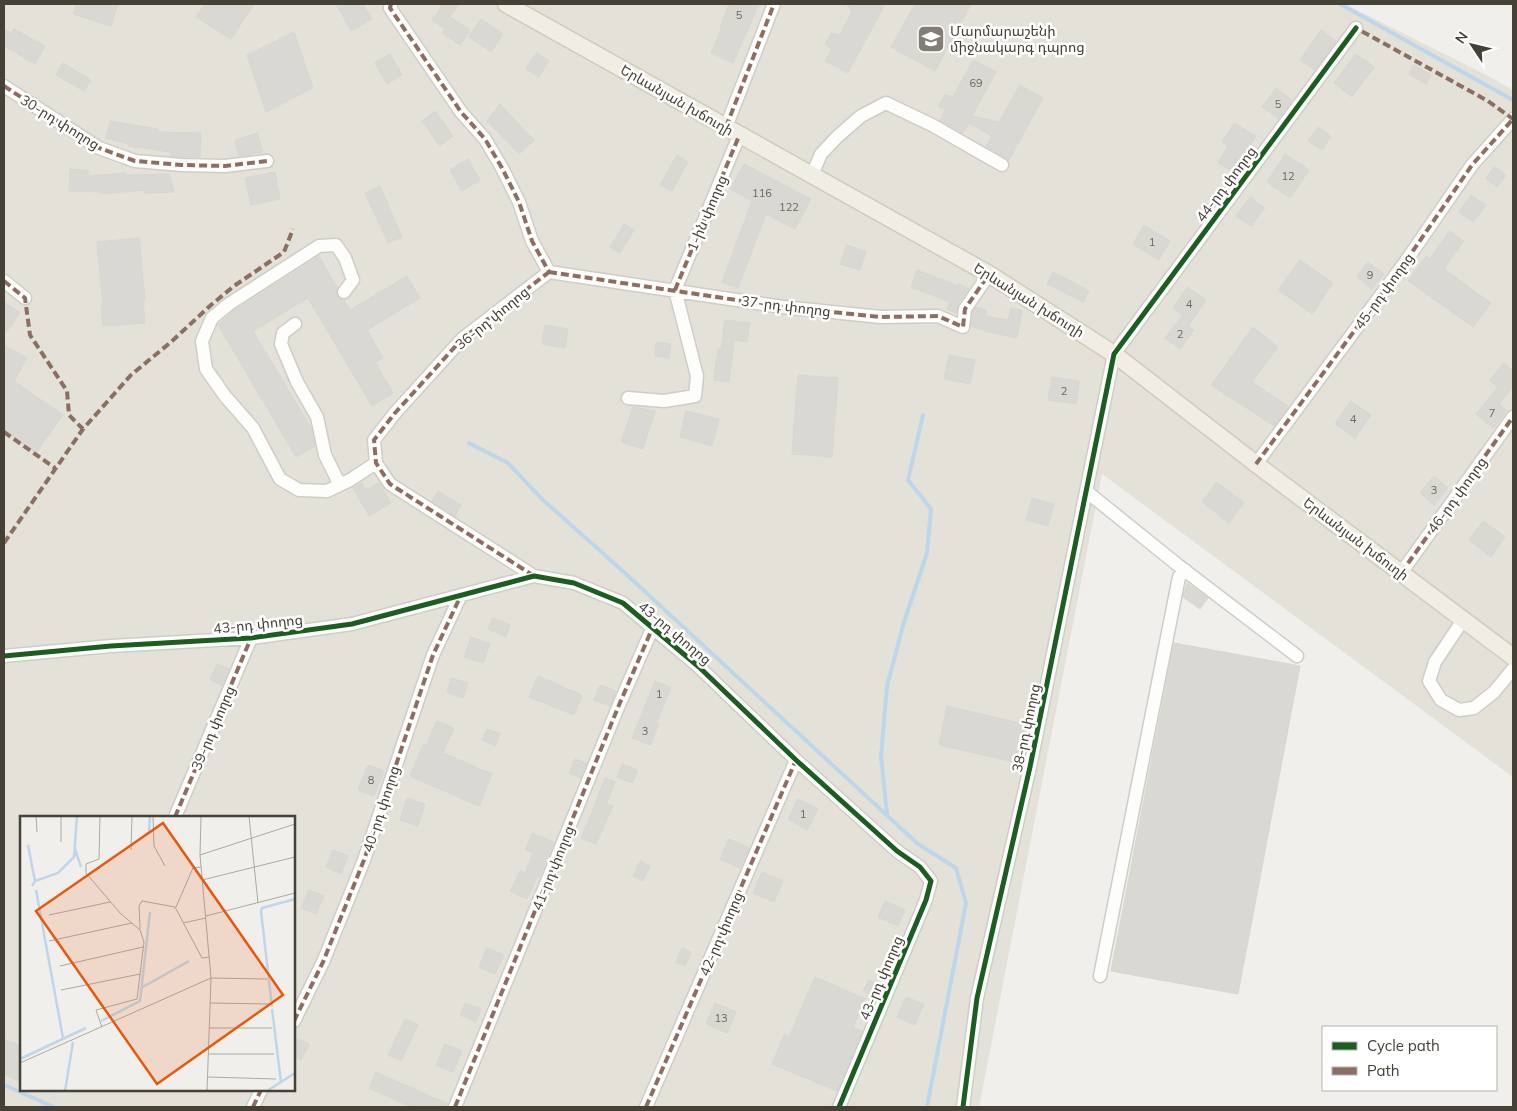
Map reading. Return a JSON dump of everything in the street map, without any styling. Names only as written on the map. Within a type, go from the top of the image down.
[{"type":"main road","name":"Երևանյան խճուղի","points":[[506,4],[989,274],[1114,354],[1256,464],[1513,657]]},
{"type":"street","points":[[391,4],[390,8],[461,112],[485,139],[519,202],[532,240],[550,272]]},
{"type":"street","name":"1-ին փողոց","points":[[675,290],[733,131],[774,4]]},
{"type":"street","name":"44-րդ փողոց","points":[[1114,354],[1356,28]]},
{"type":"street","name":"30-րդ փողոց","points":[[4,86],[99,148],[135,160],[182,165],[225,166],[267,161]]},
{"type":"street","points":[[812,175],[822,154],[837,137],[861,116],[886,103],[932,125],[1002,165]]},
{"type":"street","name":"45-րդ փողոց","points":[[1256,464],[1406,261],[1472,165],[1513,119]]},
{"type":"street","points":[[344,292],[353,280],[346,258],[336,245],[319,246],[229,304],[212,318],[202,341],[206,368],[225,396],[253,428],[280,479],[300,490],[327,491],[376,463],[390,484],[534,576]]},
{"type":"street","name":"37-րդ փողոց","points":[[550,272],[784,307],[881,317],[938,316],[963,327],[965,309],[989,274]]},
{"type":"street","name":"36-րդ փողոց","points":[[376,463],[374,440],[395,413],[448,354],[462,339],[550,272]]},
{"type":"street","points":[[4,281],[25,298]]},
{"type":"street","points":[[628,398],[664,401],[695,396],[697,376],[675,290]]},
{"type":"street","points":[[295,324],[284,333],[281,344],[297,382],[317,417],[325,455],[340,485]]},
{"type":"street","name":"38-րդ փողոց","points":[[963,1107],[977,998],[1030,767],[1114,354]]},
{"type":"street","name":"46-րդ փողոց","points":[[1401,573],[1513,417]]},
{"type":"street","points":[[1086,490],[1185,570],[1297,656]]},
{"type":"street","points":[[1100,976],[1179,577],[1185,570]]},
{"type":"street","name":"43-րդ փողոց","points":[[4,656],[111,646],[251,638],[352,624],[534,576],[574,583],[623,603],[699,667],[796,760],[897,851],[920,867],[931,881],[926,900],[839,1107]]},
{"type":"street","name":"40-րդ փողոց","points":[[295,1019],[323,962],[364,860],[433,654],[461,594]]},
{"type":"street","points":[[1464,620],[1435,662],[1429,681],[1441,700],[1459,710],[1474,708],[1494,692],[1513,669]]},
{"type":"street","name":"41-րդ փողոց","points":[[455,1107],[612,722],[652,629]]},
{"type":"street","name":"39-րդ փողոց","points":[[175,816],[251,638]]},
{"type":"street","name":"42-րդ փողոց","points":[[646,1107],[796,760]]},
{"type":"street","points":[[253,1107],[261,1091]]},
{"type":"shaded area","points":[[4,4],[1345,4],[1513,90],[1513,777],[1102,474],[979,1107],[4,1107]]},
{"type":"building","points":[[77,4],[118,4],[111,26],[73,14]]},
{"type":"building","points":[[205,4],[254,4],[231,39],[196,17]]},
{"type":"building","points":[[336,4],[363,4],[372,19],[351,31]]},
{"type":"building","points":[[443,4],[459,4],[450,17],[470,30],[460,45],[442,33],[445,29],[432,20]]},
{"type":"building","points":[[729,4],[759,4],[733,63],[711,53],[722,28],[720,27]]},
{"type":"building","points":[[846,4],[885,4],[848,73],[825,61],[832,49],[825,44],[831,33],[840,35],[852,11]]},
{"type":"building","points":[[915,4],[971,4],[935,71],[891,47]]},
{"type":"building","points":[[481,19],[503,34],[491,52],[469,37]]},
{"type":"building","points":[[4,29],[11,33],[14,29],[45,46],[35,64],[4,46]]},
{"type":"building","points":[[1321,30],[1336,41],[1315,70],[1300,60]]},
{"type":"building","points":[[294,32],[313,88],[266,112],[247,55]]},
{"type":"building","points":[[536,53],[549,60],[539,77],[526,69]]},
{"type":"building","points":[[390,54],[402,75],[387,84],[375,63]]},
{"type":"building","points":[[1356,54],[1374,67],[1352,97],[1334,83]]},
{"type":"building","points":[[973,60],[996,72],[972,116],[999,122],[1020,85],[1043,98],[1009,160],[986,146],[992,136],[969,123],[963,133],[940,120],[945,110],[938,106],[945,95],[953,97]]},
{"type":"building","points":[[63,63],[91,80],[84,91],[56,75]]},
{"type":"building","points":[[1414,65],[1431,75],[1426,84],[1409,74]]},
{"type":"building","points":[[1276,88],[1292,100],[1279,119],[1262,107]]},
{"type":"building","points":[[500,104],[534,140],[519,154],[487,121]]},
{"type":"building","points":[[435,111],[453,136],[440,146],[422,121]]},
{"type":"building","points":[[110,121],[158,129],[158,132],[201,133],[200,157],[171,156],[171,152],[128,146],[128,144],[106,138]]},
{"type":"building","points":[[1234,123],[1256,136],[1244,156],[1242,155],[1231,171],[1218,162],[1228,146],[1222,142]]},
{"type":"building","points":[[1318,127],[1331,136],[1322,150],[1308,141]]},
{"type":"building","points":[[257,133],[263,152],[239,156],[235,140]]},
{"type":"building","points":[[1285,154],[1309,170],[1290,198],[1267,182]]},
{"type":"building","points":[[677,155],[688,162],[672,191],[660,185]]},
{"type":"building","points":[[468,159],[480,180],[462,191],[450,170]]},
{"type":"building","points":[[744,164],[811,199],[795,229],[766,214],[738,288],[722,282],[752,201],[730,189]]},
{"type":"building","points":[[1494,166],[1506,175],[1497,187],[1486,179]]},
{"type":"building","points":[[70,169],[88,170],[88,176],[125,173],[126,175],[169,174],[174,192],[144,193],[144,190],[101,194],[101,192],[69,191]]},
{"type":"building","points":[[275,172],[280,199],[251,205],[245,178]]},
{"type":"building","points":[[380,186],[402,237],[388,243],[365,193]]},
{"type":"building","points":[[1471,195],[1486,205],[1473,222],[1459,212]]},
{"type":"building","points":[[1250,197],[1265,208],[1251,226],[1236,216]]},
{"type":"building","points":[[624,224],[634,230],[620,253],[610,247]]},
{"type":"building","points":[[1144,225],[1170,241],[1159,260],[1133,244]]},
{"type":"building","points":[[1449,231],[1464,241],[1444,269],[1491,303],[1473,327],[1408,281],[1426,256],[1430,259]]},
{"type":"building","points":[[139,238],[145,300],[143,300],[145,323],[103,326],[97,242]]},
{"type":"building","points":[[847,245],[866,252],[860,270],[840,264]]},
{"type":"building","points":[[319,256],[337,288],[337,296],[344,300],[350,310],[407,276],[420,298],[367,330],[383,358],[375,362],[393,393],[372,406],[308,298],[253,331],[311,428],[315,446],[296,457],[218,325],[234,311]]},
{"type":"building","points":[[1300,260],[1333,283],[1312,314],[1278,290]]},
{"type":"building","points":[[1368,262],[1384,274],[1372,289],[1357,277]]},
{"type":"building","points":[[917,270],[969,289],[958,304],[956,313],[947,309],[950,302],[911,287]]},
{"type":"building","points":[[1053,272],[1089,291],[1083,302],[1047,284]]},
{"type":"building","points":[[1187,287],[1206,300],[1188,326],[1194,330],[1180,349],[1165,338],[1183,315],[1173,308]]},
{"type":"building","points":[[4,302],[20,313],[4,335]]},
{"type":"building","points":[[976,307],[986,310],[985,316],[1008,320],[1011,308],[1022,310],[1017,338],[984,331],[971,326],[973,312]]},
{"type":"building","points":[[725,320],[750,323],[747,342],[734,340],[729,382],[714,380],[718,349],[721,349]]},
{"type":"building","points":[[545,325],[568,329],[565,348],[542,344]]},
{"type":"building","points":[[1253,327],[1278,347],[1252,382],[1288,406],[1274,426],[1211,385]]},
{"type":"building","points":[[656,342],[671,344],[669,358],[655,356]]},
{"type":"building","points":[[4,345],[27,358],[14,381],[63,415],[36,453],[4,430]]},
{"type":"building","points":[[949,355],[975,360],[970,384],[944,379]]},
{"type":"building","points":[[1504,363],[1513,371],[1513,387],[1499,404],[1507,411],[1493,428],[1476,414],[1498,387],[1490,380]]},
{"type":"building","points":[[798,375],[838,378],[832,457],[792,454]]},
{"type":"building","points":[[1052,377],[1079,381],[1076,404],[1048,400]]},
{"type":"building","points":[[1351,401],[1371,415],[1355,438],[1335,424]]},
{"type":"building","points":[[633,407],[655,411],[643,449],[621,442]]},
{"type":"building","points":[[686,411],[719,419],[712,446],[680,437]]},
{"type":"building","points":[[1434,476],[1448,488],[1434,505],[1420,493]]},
{"type":"building","points":[[1217,482],[1244,503],[1229,523],[1202,502]]},
{"type":"building","points":[[362,483],[366,490],[379,483],[391,503],[369,516],[353,488]]},
{"type":"building","points":[[438,491],[461,505],[455,516],[432,501]]},
{"type":"building","points":[[1032,498],[1054,504],[1048,526],[1026,520]]},
{"type":"building","points":[[1483,521],[1505,537],[1491,557],[1469,540]]},
{"type":"building","points":[[1187,583],[1208,598],[1200,609],[1183,597]]},
{"type":"building","points":[[493,618],[510,625],[506,637],[488,629]]},
{"type":"building","points":[[471,637],[490,644],[483,663],[464,657]]},
{"type":"building","points":[[1174,643],[1300,666],[1238,994],[1111,971]]},
{"type":"building","points":[[217,664],[229,669],[222,685],[210,680]]},
{"type":"building","points":[[538,676],[582,695],[574,715],[529,697]]},
{"type":"building","points":[[451,678],[468,683],[463,698],[447,692]]},
{"type":"building","points":[[655,681],[671,688],[656,723],[659,724],[650,745],[632,738]]},
{"type":"building","points":[[600,685],[616,691],[610,706],[594,700]]},
{"type":"building","points":[[947,706],[1028,725],[1019,763],[939,745]]},
{"type":"building","points":[[437,721],[454,728],[443,753],[492,774],[479,806],[410,776],[423,745],[426,746]]},
{"type":"building","points":[[487,729],[500,734],[495,746],[482,740]]},
{"type":"building","points":[[575,759],[586,763],[580,778],[569,773]]},
{"type":"building","points":[[622,764],[638,770],[632,783],[617,777]]},
{"type":"building","points":[[368,765],[384,771],[374,796],[358,790]]},
{"type":"building","points":[[605,778],[615,782],[606,804],[613,806],[596,844],[581,838]]},
{"type":"building","points":[[407,798],[425,804],[418,826],[400,820]]},
{"type":"building","points":[[798,799],[818,809],[807,830],[788,819]]},
{"type":"building","points":[[532,833],[554,842],[527,899],[510,891],[520,871],[525,873],[533,853],[525,850]]},
{"type":"building","points":[[729,839],[749,848],[740,868],[720,859]]},
{"type":"building","points":[[333,850],[348,856],[341,874],[326,867]]},
{"type":"building","points":[[640,861],[650,866],[643,881],[633,876]]},
{"type":"building","points":[[762,872],[783,881],[774,902],[753,893]]},
{"type":"building","points":[[309,890],[324,896],[316,914],[301,908]]},
{"type":"building","points":[[885,901],[905,910],[898,926],[878,917]]},
{"type":"building","points":[[487,948],[504,955],[495,974],[479,967]]},
{"type":"building","points":[[682,948],[691,952],[685,966],[676,962]]},
{"type":"building","points":[[815,977],[866,999],[853,1027],[862,1031],[837,1091],[772,1064],[784,1035],[789,1037]]},
{"type":"building","points":[[869,980],[881,985],[876,997],[863,991]]},
{"type":"building","points":[[906,997],[924,1004],[915,1025],[897,1017]]},
{"type":"building","points":[[465,1003],[481,1009],[476,1022],[460,1015]]},
{"type":"building","points":[[715,1003],[736,1012],[727,1033],[706,1024]]},
{"type":"building","points":[[405,1019],[418,1025],[401,1061],[388,1055]]},
{"type":"building","points":[[4,1039],[20,1046],[20,1082],[4,1074]]},
{"type":"building","points":[[298,1039],[309,1044],[301,1060],[295,1057],[295,1046]]},
{"type":"building","points":[[445,1044],[462,1051],[453,1072],[436,1065]]},
{"type":"building","points":[[376,1072],[448,1104],[447,1107],[412,1107],[369,1088]]},
{"type":"waterway","points":[[1340,4],[1513,100]]},
{"type":"waterway","points":[[887,814],[881,756],[887,686],[904,622],[927,553],[931,509],[908,480],[923,415]]},
{"type":"waterway","points":[[469,443],[508,463],[542,499],[626,574],[918,844],[956,868],[966,903],[927,1107]]},
{"type":"waterway","points":[[4,1085],[54,1107]]},
{"type":"marked path","points":[[391,4],[390,8],[461,112],[485,139],[519,202],[532,241],[549,272]]},
{"type":"marked path","points":[[726,127],[774,4]]},
{"type":"marked path","points":[[1353,32],[1356,28],[1488,101],[1513,119]]},
{"type":"marked path","points":[[4,86],[99,148],[135,161],[225,166],[267,161]]},
{"type":"marked path","points":[[1256,464],[1406,261],[1472,165],[1513,119]]},
{"type":"marked path","points":[[675,290],[739,136]]},
{"type":"marked path","points":[[4,543],[83,429],[131,375],[234,286],[284,252],[293,229]]},
{"type":"marked path","points":[[549,272],[783,307],[881,317],[938,316],[963,327],[965,309],[989,274]]},
{"type":"marked path","points":[[534,576],[390,484],[376,463],[374,440],[395,413],[462,339],[549,272]]},
{"type":"marked path","points":[[4,281],[25,298],[30,335],[67,391],[69,415],[83,429]]},
{"type":"marked path","points":[[1401,573],[1513,417]]},
{"type":"marked path","points":[[4,432],[55,468]]},
{"type":"marked path","points":[[295,1019],[323,962],[364,860],[433,655],[461,595]]},
{"type":"marked path","points":[[455,1107],[619,705],[652,629]]},
{"type":"marked path","points":[[175,816],[251,638]]},
{"type":"marked path","points":[[646,1107],[796,760]]},
{"type":"marked path","points":[[253,1107],[261,1091]]},
{"type":"cycle path","points":[[963,1107],[977,998],[1030,767],[1114,354],[1356,28]]},
{"type":"cycle path","points":[[4,656],[111,646],[251,638],[352,624],[534,576],[574,583],[623,603],[699,667],[796,760],[897,851],[920,867],[931,881],[926,900],[839,1107]]},
{"type":"place","name":"Մարմարաշենի միջնակարգ դպրոց","points":[[931,39]]}]
